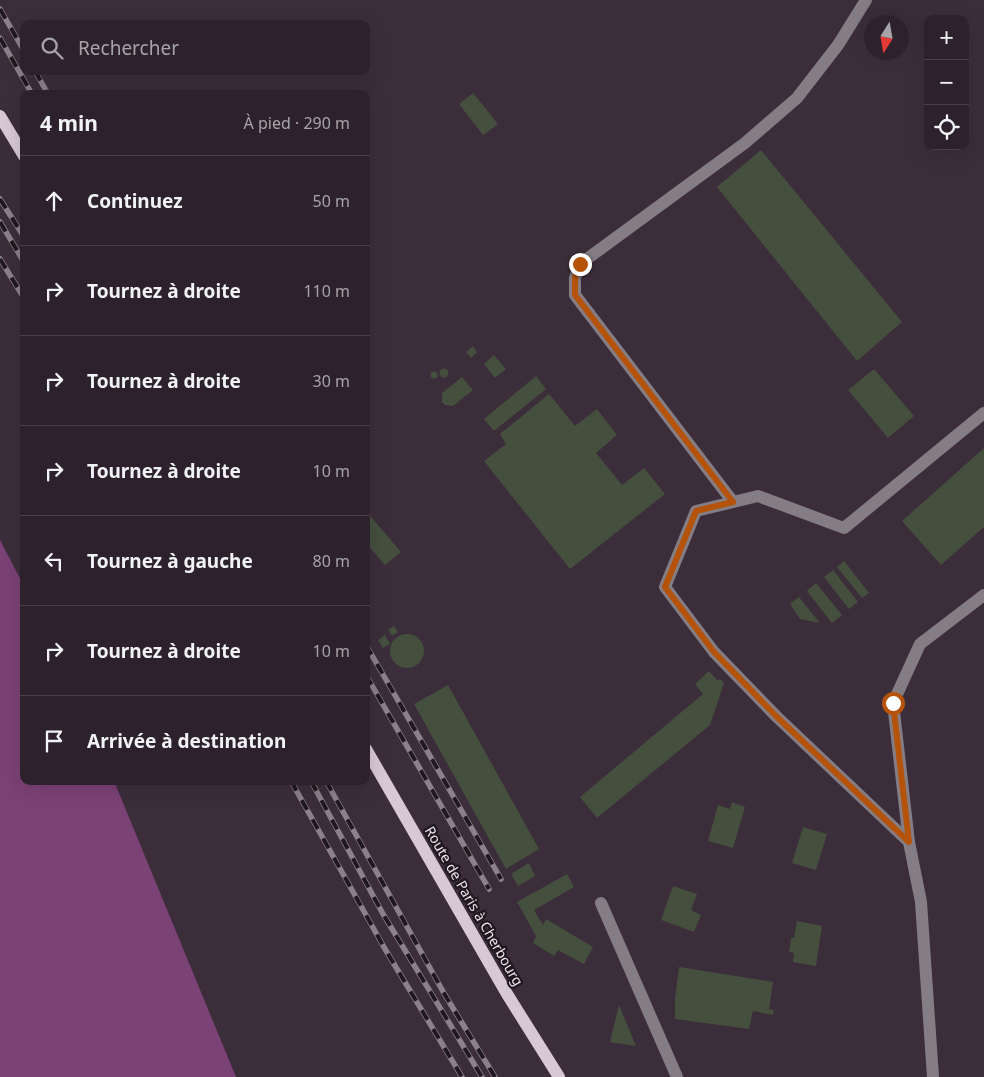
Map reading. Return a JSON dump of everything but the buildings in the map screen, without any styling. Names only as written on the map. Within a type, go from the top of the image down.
[{"type":"main road","points":[[0,116],[20,149]]},
{"type":"main road","name":"Route de Paris à Cherbourg","points":[[370,756],[507,994],[559,1077]]},
{"type":"street","points":[[733,502],[575,295],[575,278],[580,264],[745,143],[797,98],[838,45],[866,0]]},
{"type":"street","points":[[909,842],[777,717],[714,652],[665,587],[696,511],[758,496],[844,528],[984,413]]},
{"type":"street","points":[[933,1077],[921,902],[909,842],[893,703],[920,644],[984,595]]},
{"type":"street","points":[[601,902],[677,1077]]},
{"type":"shaded area","points":[[0,540],[20,578],[20,785],[116,785],[236,1077],[0,1077]]},
{"type":"railway","points":[[0,9],[20,44]]},
{"type":"railway","points":[[0,38],[20,73]]},
{"type":"railway","points":[[21,75],[30,90]]},
{"type":"railway","points":[[37,75],[46,90]]},
{"type":"railway","points":[[0,199],[20,231]]},
{"type":"railway","points":[[0,222],[20,255]]},
{"type":"railway","points":[[0,259],[20,292]]},
{"type":"railway","points":[[370,652],[501,879]]},
{"type":"railway","points":[[370,682],[489,889]]},
{"type":"railway","points":[[293,785],[385,949],[462,1077]]},
{"type":"railway","points":[[313,785],[383,914],[482,1077]]},
{"type":"railway","points":[[328,785],[445,995],[495,1077]]},
{"type":"route","points":[[580,264],[575,278],[575,295],[733,502],[696,511],[665,587],[714,652],[777,717],[909,842],[893,703]]}]
